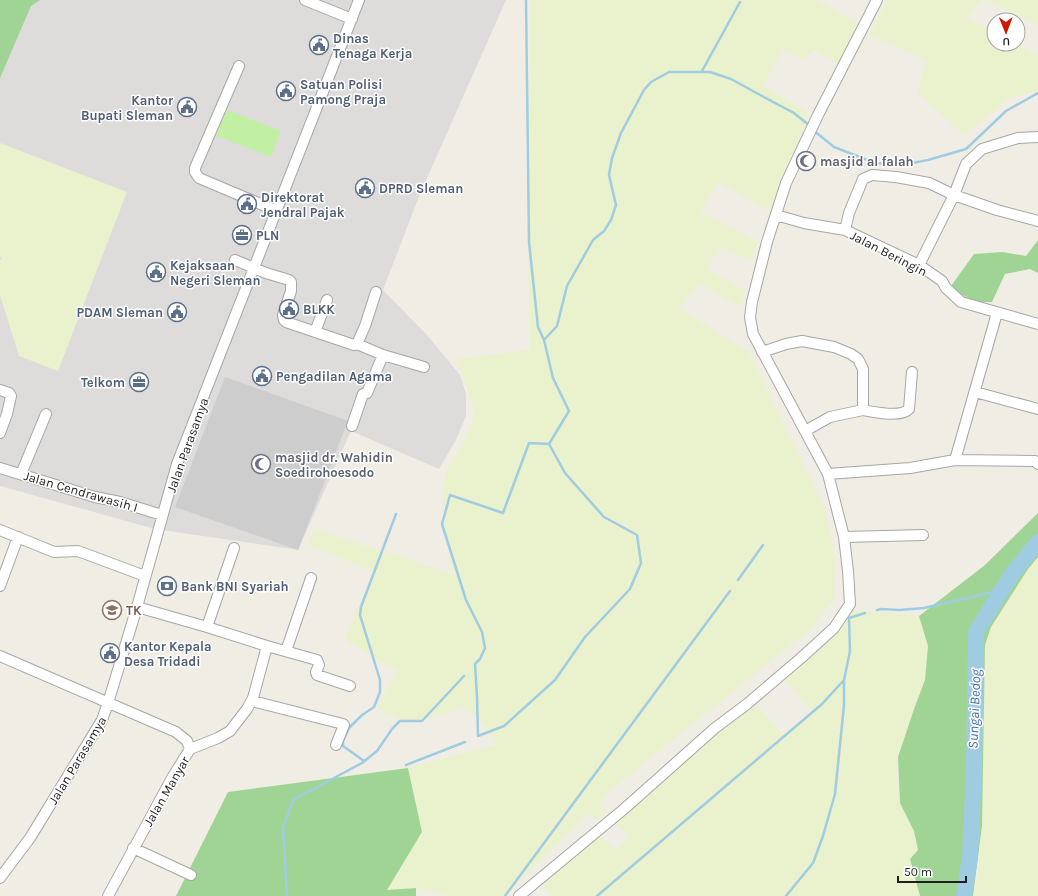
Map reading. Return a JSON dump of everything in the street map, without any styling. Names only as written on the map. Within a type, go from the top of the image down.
[{"type":"street","points":[[305,0],[352,19]]},
{"type":"street","name":"Jalan Parasamya","points":[[0,878],[30,838],[99,726],[108,703],[137,607],[177,464],[359,0]]},
{"type":"street","points":[[519,896],[606,824],[715,728],[747,704],[834,628],[850,604],[844,537],[828,474],[753,334],[750,317],[767,242],[789,176],[818,115],[877,0]]},
{"type":"street","points":[[239,66],[195,168],[195,172],[199,178],[276,211]]},
{"type":"street","points":[[920,265],[954,195],[966,164],[982,149],[1018,138],[1038,137]]},
{"type":"street","points":[[845,230],[849,213],[863,179],[872,175],[929,182],[954,195],[997,210],[1038,221]]},
{"type":"street","name":"Jalan Beringin","points":[[776,215],[804,223],[845,230],[920,265],[942,282],[946,288],[961,302],[1038,324]]},
{"type":"street","points":[[235,260],[290,282],[291,291],[283,315],[286,322],[354,345],[357,344],[383,355],[424,367]]},
{"type":"street","points":[[357,344],[365,326],[376,292]]},
{"type":"street","points":[[315,332],[327,300]]},
{"type":"street","points":[[956,460],[997,313]]},
{"type":"street","points":[[762,352],[786,344],[802,341],[828,346],[851,354],[858,359],[863,369],[863,410]]},
{"type":"street","points":[[352,426],[363,394],[367,393],[383,355]]},
{"type":"street","points":[[805,431],[830,417],[863,410],[887,413],[906,412],[909,409],[912,372]]},
{"type":"street","points":[[0,390],[9,393],[11,400],[0,433]]},
{"type":"street","points":[[975,392],[1038,408]]},
{"type":"street","points":[[21,474],[46,414]]},
{"type":"street","points":[[828,474],[892,470],[956,460],[1035,461],[1038,464]]},
{"type":"street","name":"Jalan Cendrawasih I","points":[[0,468],[95,497],[120,502],[162,515]]},
{"type":"street","points":[[0,530],[54,552],[78,551],[145,576]]},
{"type":"street","points":[[844,537],[923,534]]},
{"type":"street","points":[[0,586],[18,537]]},
{"type":"street","points":[[207,627],[234,548]]},
{"type":"street","points":[[286,651],[311,578]]},
{"type":"street","points":[[137,607],[317,660],[319,665],[316,672],[317,675],[350,686]]},
{"type":"street","points":[[190,749],[218,738],[230,731],[247,709],[252,701],[267,646]]},
{"type":"street","name":"Jalan Manyar","points":[[0,656],[176,732],[187,741],[190,749],[133,848],[108,896]]},
{"type":"street","points":[[252,701],[343,724],[344,725],[336,745]]},
{"type":"street","points":[[133,848],[191,875]]},
{"type":"shaded area","points":[[0,0],[506,0],[420,194],[383,290],[428,336],[460,375],[466,394],[466,416],[456,440],[439,469],[351,431],[298,550],[155,529],[0,486]]},
{"type":"shaded area","name":"masjid dr. Wahidin Soedirohoesodo","points":[[225,377],[348,421],[298,550],[175,507]]},
{"type":"green space","points":[[0,0],[40,0],[31,6],[0,78]]},
{"type":"green space","points":[[531,0],[818,0],[858,23],[839,63],[814,50],[803,60],[783,49],[763,85],[808,113],[801,137],[769,211],[718,182],[701,212],[759,242],[750,260],[719,247],[706,269],[746,291],[739,306],[699,283],[680,309],[750,353],[825,509],[835,559],[834,600],[808,631],[611,790],[599,803],[607,812],[596,820],[589,813],[504,896],[448,896],[416,888],[387,890],[422,832],[408,768],[497,744],[481,719],[463,708],[408,723],[377,708],[398,671],[344,639],[375,572],[308,545],[314,529],[453,574],[443,504],[445,474],[465,441],[472,425],[473,406],[457,359],[530,350],[527,186]]},
{"type":"green space","points":[[887,0],[981,0],[967,18],[986,28],[986,52],[1026,52],[1026,49],[1038,55],[1038,91],[1009,98],[964,135],[917,93],[926,60],[869,35]]},
{"type":"green space","points":[[986,0],[1038,0],[1038,26],[1026,20],[1026,12],[1010,12]]},
{"type":"green space","points":[[227,110],[281,131],[271,157],[216,136]]},
{"type":"green space","points":[[0,143],[127,192],[58,371],[19,356],[0,295],[0,261],[2,257],[0,257]]},
{"type":"green space","points":[[1038,240],[1038,273],[1030,269],[1005,274],[992,302],[974,301],[961,294],[951,286],[974,254],[1002,252],[1026,256]]},
{"type":"green space","points":[[1038,513],[1038,557],[1028,569],[991,627],[985,645],[982,826],[973,896],[920,896],[910,859],[918,850],[914,831],[900,803],[898,757],[925,680],[928,646],[919,616],[985,565]]},
{"type":"green space","points":[[1038,557],[1038,896],[974,896],[982,826],[985,645],[991,627],[1028,569]]},
{"type":"green space","points":[[845,609],[919,616],[929,646],[925,680],[898,757],[900,803],[914,831],[918,850],[910,859],[920,896],[552,896],[540,880],[596,833],[617,850],[630,836],[609,819],[750,698],[785,737],[812,711],[779,673],[833,626]]},
{"type":"green space","points":[[408,768],[422,832],[387,890],[416,888],[416,896],[176,896],[228,792]]},
{"type":"waterway","points":[[526,0],[529,242],[538,327],[544,340],[553,378],[569,411],[549,444],[565,473],[604,517],[637,535],[641,563],[630,589],[585,637],[555,680],[504,726],[478,736],[475,664],[480,659],[485,648],[482,632],[466,600],[442,524],[450,495],[503,513],[529,443],[549,444]]},
{"type":"waterway","points":[[702,71],[740,2]]},
{"type":"waterway","points":[[544,340],[557,326],[567,286],[593,240],[604,231],[611,220],[616,205],[609,175],[612,158],[621,133],[644,90],[651,82],[669,72],[710,72],[731,79],[794,113],[810,126]]},
{"type":"waterway","points":[[813,130],[834,147],[875,163],[907,164],[928,160],[966,149],[1006,111],[1038,93]]},
{"type":"waterway","points":[[364,761],[343,746],[343,741],[349,728],[362,715],[374,707],[380,692],[380,680],[360,615],[361,607],[396,514]]},
{"type":"waterway","name":"Sungai Bedog","points":[[964,896],[970,857],[974,768],[976,632],[1012,574],[1038,542]]},
{"type":"waterway","points":[[738,580],[763,545]]},
{"type":"waterway","points":[[877,610],[924,608],[1002,590]]},
{"type":"waterway","points":[[505,896],[730,591]]},
{"type":"waterway","points":[[597,896],[822,704],[844,680],[850,651],[849,618],[865,613]]},
{"type":"waterway","points":[[287,896],[283,828],[293,800],[362,763],[377,751],[392,729],[400,721],[422,721],[464,676]]},
{"type":"waterway","points":[[786,896],[813,863],[823,836],[835,794],[844,705],[844,680]]},
{"type":"waterway","points":[[406,765],[465,742]]},
{"type":"place","name":"Dinas Tenaga Kerja","points":[[319,45]]},
{"type":"place","name":"Satuan Polisi Pamong Praja","points":[[286,91]]},
{"type":"place","name":"Kantor Bupati Sleman","points":[[187,107]]},
{"type":"place","name":"masjid al falah","points":[[806,161]]},
{"type":"place","name":"DPRD Sleman","points":[[365,188]]},
{"type":"place","name":"Direktorat Jendral Pajak","points":[[247,204]]},
{"type":"place","name":"PLN","points":[[242,235]]},
{"type":"place","name":"Kejaksaan Negeri Sleman","points":[[156,272]]},
{"type":"place","name":"BLKK","points":[[289,309]]},
{"type":"place","name":"PDAM Sleman","points":[[177,312]]},
{"type":"place","name":"Pengadilan Agama","points":[[262,376]]},
{"type":"place","name":"Telkom","points":[[139,382]]},
{"type":"place","name":"masjid dr. Wahidin Soedirohoesodo","points":[[261,464]]},
{"type":"place","name":"Bank BNI Syariah","points":[[167,586]]},
{"type":"place","name":"TK","points":[[112,610]]},
{"type":"place","name":"Kantor Kepala Desa Tridadi","points":[[110,653]]}]
